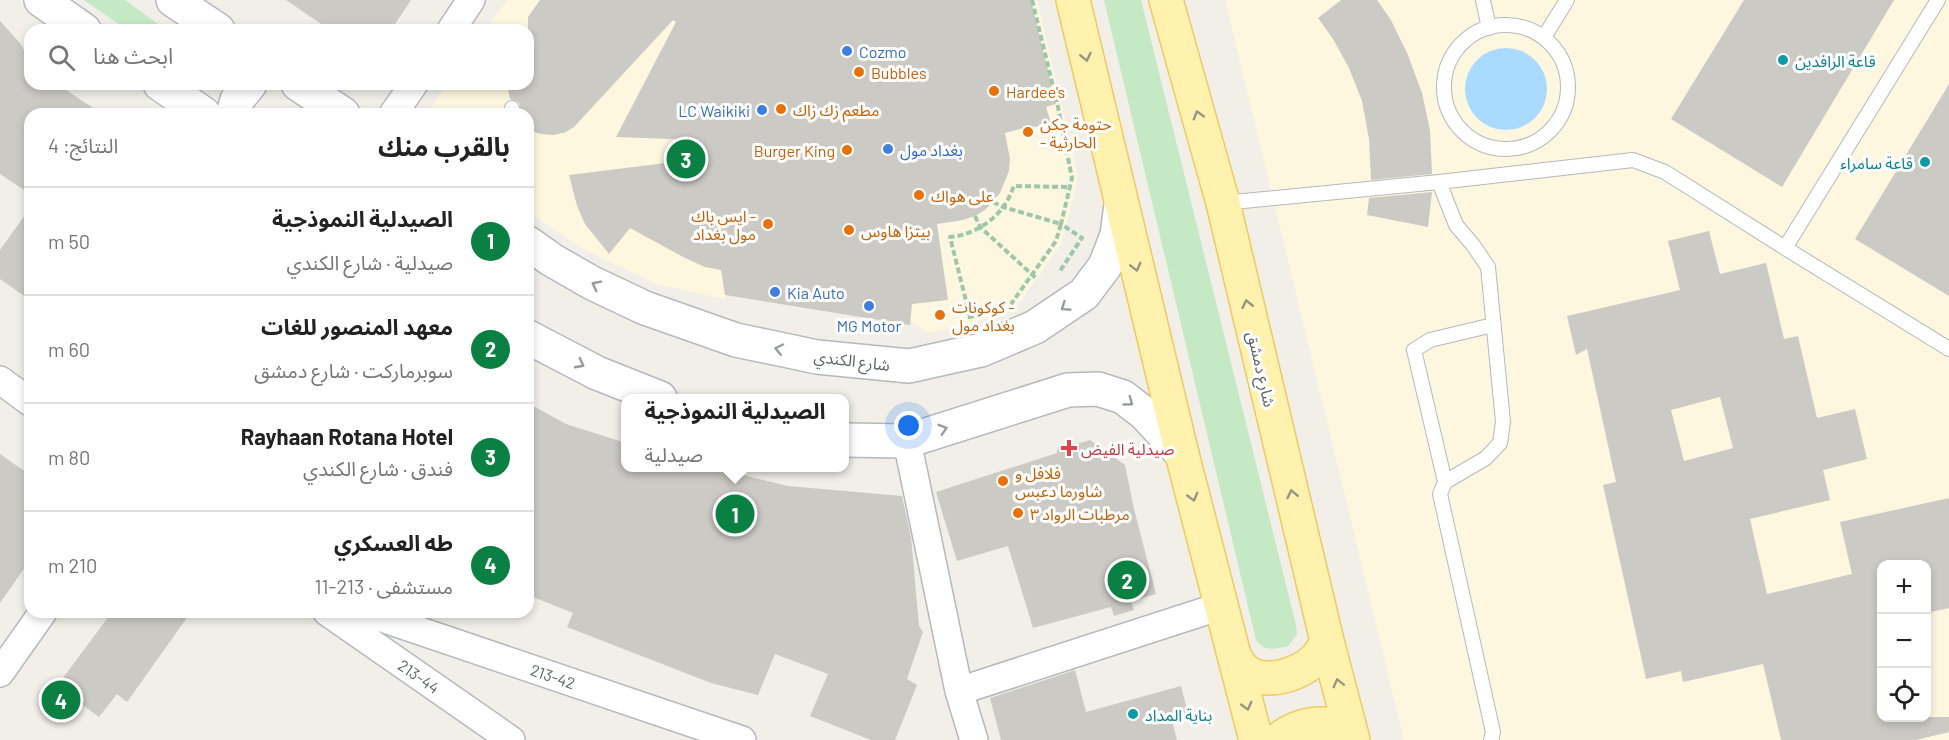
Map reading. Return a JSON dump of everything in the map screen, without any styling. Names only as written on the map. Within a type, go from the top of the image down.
[{"type":"main road","points":[[1073,0],[1182,454],[1256,740]]},
{"type":"main road","name":"شارع دمشق","points":[[1166,0],[1222,203],[1352,740]]},
{"type":"main road","points":[[1233,652],[1240,666],[1250,673],[1269,678],[1287,676],[1304,669],[1318,656],[1327,641]]},
{"type":"main road","points":[[1278,740],[1295,728],[1312,724],[1330,725],[1347,732],[1352,740]]},
{"type":"street","points":[[41,0],[75,24]]},
{"type":"street","points":[[173,0],[207,24]]},
{"type":"street","points":[[455,24],[471,0]]},
{"type":"street","points":[[175,90],[197,108]]},
{"type":"street","points":[[235,108],[237,100],[245,90]]},
{"type":"street","points":[[307,90],[334,108]]},
{"type":"street","points":[[397,108],[410,90]]},
{"type":"street","name":"شارع الكندي","points":[[534,247],[592,283],[645,308],[736,340],[817,357],[909,366],[981,350],[1035,327],[1084,294],[1105,266],[1117,235],[1121,205]]},
{"type":"street","points":[[534,340],[597,373],[648,394]]},
{"type":"street","points":[[0,380],[24,398]]},
{"type":"street","points":[[849,440],[907,441],[1068,390],[1098,388],[1123,397],[1145,414],[1182,454]]},
{"type":"street","points":[[907,441],[959,691],[974,740]]},
{"type":"street","points":[[959,691],[1221,606]]},
{"type":"street","points":[[0,673],[39,618]]},
{"type":"street","name":"213-44","points":[[336,618],[511,740]]},
{"type":"street","name":"213-42","points":[[382,618],[742,740]]},
{"type":"lane","points":[[1483,0],[1490,28]]},
{"type":"lane","points":[[1544,37],[1567,0]]},
{"type":"lane","points":[[1785,248],[1938,0]]},
{"type":"lane","points":[[1503,25],[1525,27],[1544,37],[1556,49],[1565,64],[1569,81],[1562,115],[1548,133],[1530,144],[1509,149],[1488,147],[1469,136],[1454,121],[1445,101],[1445,79],[1451,59],[1464,41],[1482,29],[1503,25]]},
{"type":"lane","points":[[1222,203],[1634,160],[1665,172],[1949,349]]},
{"type":"lane","points":[[1439,182],[1456,225],[1488,267],[1503,422],[1500,443],[1486,458],[1445,482]]},
{"type":"lane","points":[[1491,740],[1493,732],[1440,494],[1445,482],[1414,350],[1430,340],[1493,325]]},
{"type":"path","points":[[1010,305],[1056,241],[1072,178],[1058,107],[1032,0]]},
{"type":"path","points":[[972,323],[950,237],[959,237],[991,220],[1004,207],[1014,186],[1070,187]]},
{"type":"path","points":[[993,202],[1061,224],[1082,238],[1056,276],[1084,294]]},
{"type":"path","points":[[975,216],[980,227],[1037,279]]},
{"type":"path","points":[[970,317],[990,311]]},
{"type":"shaded area","points":[[507,0],[1037,0],[1078,177],[1061,245],[1015,309],[972,323],[927,333],[911,321],[726,295],[725,299],[656,284],[585,250],[534,216],[534,108],[430,108],[443,90],[534,90],[534,24],[490,24]]},
{"type":"shaded area","points":[[1225,0],[1949,0],[1949,740],[1404,740]]},
{"type":"green space","points":[[84,0],[125,0],[158,24],[118,24]]},
{"type":"green space","points":[[1104,0],[1141,0],[1296,625],[1297,634],[1288,646],[1267,648],[1256,640]]},
{"type":"water","points":[[1506,48],[1522,52],[1535,60],[1543,73],[1547,89],[1543,105],[1535,118],[1522,126],[1506,130],[1490,126],[1477,118],[1469,105],[1465,89],[1469,73],[1477,60],[1490,52]]},
{"type":"building","points":[[286,0],[411,0],[395,24],[321,24]]},
{"type":"building","name":"بغداد مول","points":[[540,0],[1031,0],[1056,104],[1046,107],[1052,126],[1027,127],[1005,133],[1010,159],[1009,171],[1000,193],[985,210],[975,216],[937,224],[948,300],[912,304],[910,325],[725,295],[721,270],[705,267],[685,258],[630,228],[609,254],[585,224],[577,206],[569,175],[698,159],[697,140],[616,137],[676,22],[673,20],[574,127],[554,135],[534,132],[534,108],[520,108],[517,101],[510,99],[508,90],[534,90],[534,24],[528,24],[528,17]]},
{"type":"building","points":[[1341,0],[1377,0],[1391,20],[1408,55],[1422,93],[1430,130],[1432,174],[1371,180],[1369,139],[1362,101],[1349,68],[1318,18]]},
{"type":"building","name":"قاعة الرافدين","points":[[1744,0],[1894,0],[1782,187],[1671,119]]},
{"type":"building","points":[[0,21],[24,50],[24,90],[66,90],[93,108],[24,108],[24,190],[0,174]]},
{"type":"building","name":"قاعة سامراء","points":[[1949,84],[1949,296],[1855,239]]},
{"type":"building","points":[[1432,192],[1428,227],[1367,215],[1369,198]]},
{"type":"building","points":[[24,216],[24,296],[0,279],[0,250]]},
{"type":"building","points":[[1709,231],[1720,274],[1766,263],[1784,339],[1798,336],[1817,418],[1855,409],[1867,459],[1823,470],[1830,500],[1750,519],[1767,594],[1852,574],[1840,522],[1949,498],[1949,608],[1931,612],[1931,560],[1877,560],[1877,722],[1931,722],[1931,717],[1949,717],[1949,732],[1916,740],[1781,740],[1763,664],[1683,682],[1681,671],[1646,679],[1603,485],[1616,482],[1587,349],[1576,355],[1567,316],[1680,290],[1668,241]],"holes":[[[1720,397],[1733,448],[1684,461],[1671,410]]]},
{"type":"building","points":[[534,406],[566,424],[621,441],[621,472],[730,472],[788,486],[902,496],[911,537],[919,626],[923,632],[907,679],[917,685],[895,740],[871,740],[810,716],[828,674],[775,654],[758,695],[711,683],[567,627],[573,613],[534,597]]},
{"type":"building","points":[[1090,440],[1125,465],[1156,594],[1131,601],[1134,610],[1114,616],[1111,607],[1033,628],[1008,546],[957,561],[936,492]]},
{"type":"building","points":[[0,454],[24,471],[24,569],[0,603]]},
{"type":"building","points":[[108,618],[187,618],[127,702],[117,694],[99,717],[57,686]]},
{"type":"building","points":[[1075,670],[1086,712],[1181,686],[1189,717],[1172,721],[1177,740],[1001,740],[990,698]]},
{"type":"place","name":"Cozmo","points":[[847,51]]},
{"type":"place","name":"قاعة الرافدين","points":[[1783,60]]},
{"type":"place","name":"Bubbles","points":[[859,72]]},
{"type":"place","name":"Hardee's","points":[[994,91]]},
{"type":"place","name":"مطعم زك زاك","points":[[781,109]]},
{"type":"place","name":"LC Waikiki","points":[[762,110]]},
{"type":"place","name":"حتومة جكن - الحارثية","points":[[1028,132]]},
{"type":"place","name":"بغداد مول","points":[[888,149]]},
{"type":"place","name":"Burger King","points":[[847,150]]},
{"type":"place","name":"Rayhaan Rotana Hotel","points":[[686,159]]},
{"type":"place","name":"قاعة سامراء","points":[[1925,162]]},
{"type":"place","name":"على هواك","points":[[919,195]]},
{"type":"place","name":"ايس باك - مول بغداد","points":[[768,224]]},
{"type":"place","name":"بيتزا هاوس","points":[[849,230]]},
{"type":"place","name":"Kia Auto","points":[[775,292]]},
{"type":"place","name":"MG Motor","points":[[869,306]]},
{"type":"place","name":"كوكونات - بغداد مول","points":[[940,315]]},
{"type":"place","name":"صيدلية الفيض","points":[[1069,448]]},
{"type":"place","name":"فلافل و شاورما دعبس","points":[[1003,481]]},
{"type":"place","name":"مرطبات الرواد ٣","points":[[1018,513]]},
{"type":"place","name":"الصيدلية النموذجية","points":[[735,514]]},
{"type":"place","name":"معهد المنصور للغات","points":[[1127,580]]},
{"type":"place","name":"طه العسكري","points":[[61,700]]},
{"type":"place","name":"بناية المداد","points":[[1133,714]]}]
